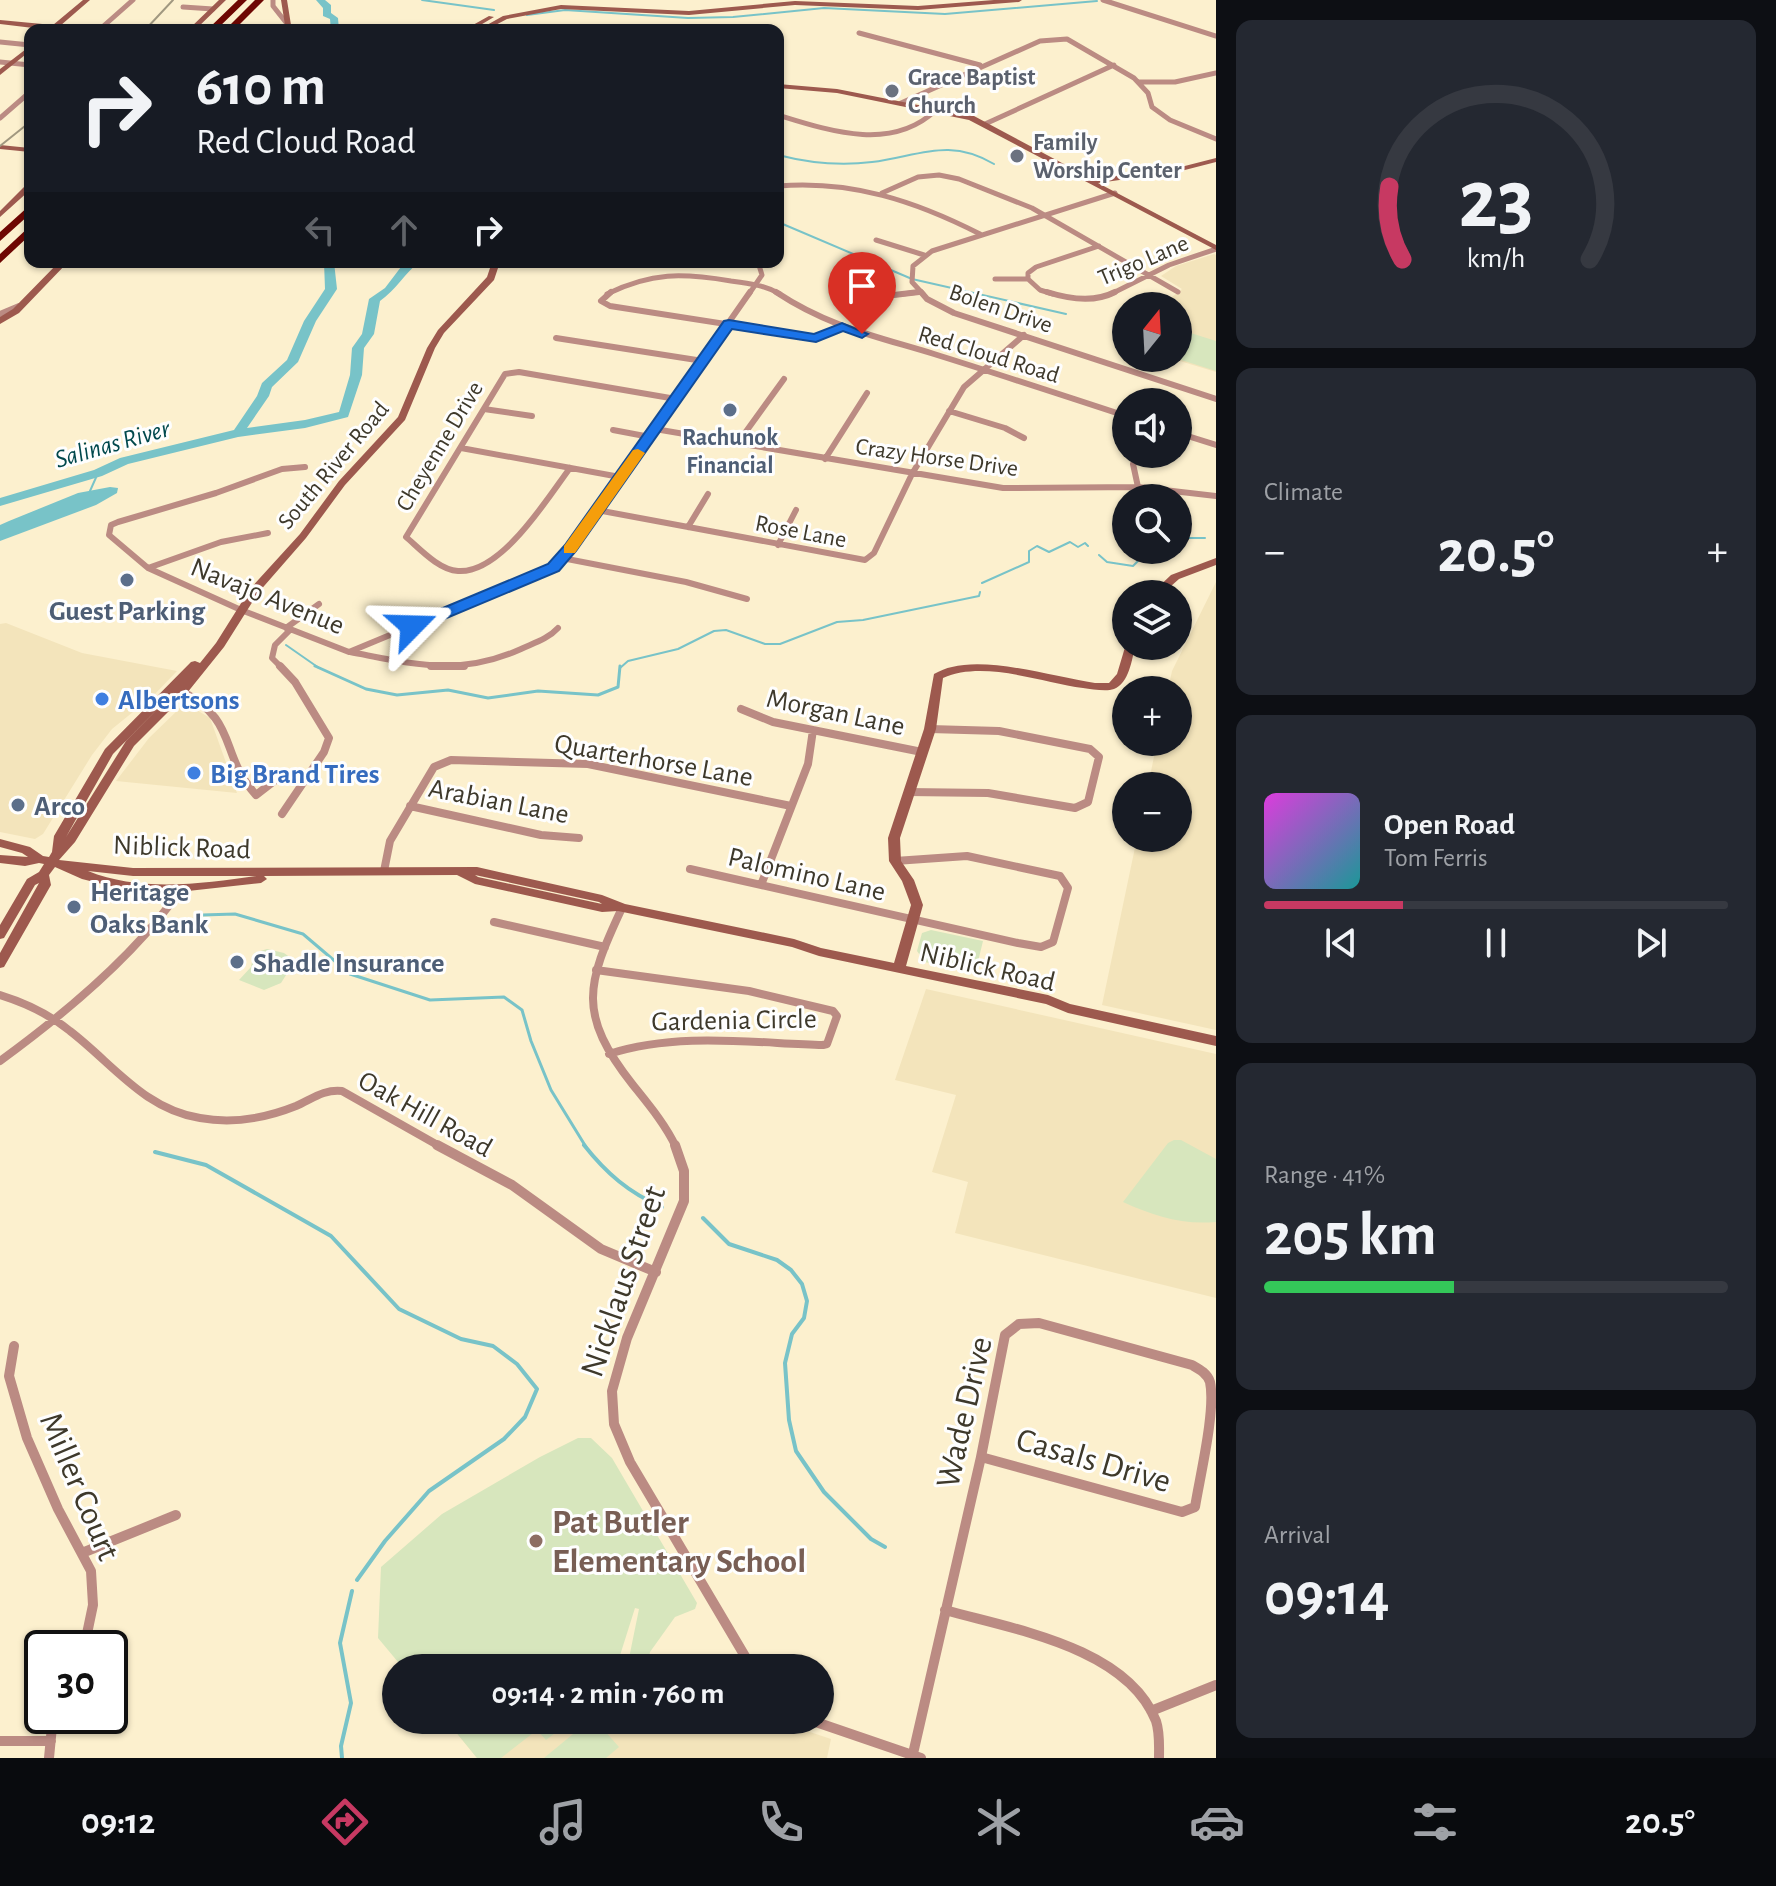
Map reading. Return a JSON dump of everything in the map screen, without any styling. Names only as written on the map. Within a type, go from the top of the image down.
[{"type":"highway","points":[[217,24],[243,0]]},
{"type":"highway","points":[[235,24],[260,0]]},
{"type":"highway","points":[[0,238],[24,214]]},
{"type":"highway","points":[[0,260],[24,235]]},
{"type":"main road","points":[[57,24],[87,0]]},
{"type":"main road","points":[[197,24],[223,0]]},
{"type":"main road","points":[[284,0],[286,24]]},
{"type":"main road","points":[[485,24],[560,3],[689,13],[760,3],[918,8],[1019,0]]},
{"type":"main road","points":[[0,24],[24,26]]},
{"type":"main road","points":[[0,73],[24,53]]},
{"type":"main road","points":[[784,87],[837,91],[936,110],[985,124],[1216,249]]},
{"type":"main road","points":[[0,147],[24,149]]},
{"type":"main road","points":[[1093,181],[1177,170],[1216,160]]},
{"type":"main road","points":[[0,215],[24,192]]},
{"type":"main road","points":[[1,319],[23,304],[58,268]]},
{"type":"main road","name":"South River Road","points":[[0,935],[31,882],[43,875],[53,859],[60,836],[109,752],[178,689],[342,483],[402,418],[431,348],[441,332],[491,278],[494,268]]},
{"type":"main road","points":[[1172,580],[1216,561]]},
{"type":"main road","points":[[899,969],[917,905],[914,892],[895,861],[894,838],[930,729],[941,673],[1024,673],[1095,686],[1112,686],[1122,675],[1126,660]]},
{"type":"main road","name":"Niblick Road","points":[[0,843],[53,859],[133,872],[458,873],[475,880],[602,908],[622,908],[711,927],[723,935],[791,950],[819,952],[899,969],[917,978],[1032,1005],[1068,1008],[1216,1041]]},
{"type":"main road","name":"Niblick Road","points":[[0,859],[25,862],[53,859],[81,875],[181,889],[298,874]]},
{"type":"main road","name":"South River Road","points":[[0,964],[45,885],[43,875]]},
{"type":"street","points":[[124,0],[132,0]]},
{"type":"street","points":[[106,24],[132,0]]},
{"type":"street","points":[[273,0],[273,6],[284,24]]},
{"type":"street","points":[[1103,0],[1189,30],[1216,36]]},
{"type":"street","points":[[183,7],[213,9]]},
{"type":"street","points":[[859,33],[980,65]]},
{"type":"street","points":[[901,103],[980,65],[1053,38],[1074,40],[1139,82],[1155,110],[1182,126],[1216,139]]},
{"type":"street","points":[[0,42],[24,46]]},
{"type":"street","points":[[0,62],[24,65]]},
{"type":"street","points":[[985,124],[1114,65]]},
{"type":"street","points":[[1139,82],[1175,82],[1216,73]]},
{"type":"street","points":[[0,118],[24,97]]},
{"type":"street","points":[[784,117],[830,130],[879,135],[916,127],[936,110]]},
{"type":"street","points":[[882,193],[918,177],[948,177],[1019,202],[1178,292]]},
{"type":"street","points":[[784,186],[832,183],[882,193],[980,234]]},
{"type":"street","name":"Bolen Drive","points":[[1115,193],[980,234],[924,255],[911,271],[912,282],[919,292],[945,309],[1216,399]]},
{"type":"street","points":[[876,240],[924,255]]},
{"type":"street","name":"Trigo Lane","points":[[1099,246],[1036,267],[1031,270],[1028,279],[1040,290],[1052,294],[1093,300],[1111,296],[1169,265],[1216,249]]},
{"type":"street","name":"Navajo Avenue","points":[[305,467],[282,469],[111,525],[109,535],[148,568],[241,610],[349,652],[538,576],[562,558],[650,437],[756,285],[762,275],[760,268]]},
{"type":"street","name":"Red Cloud Road","points":[[842,327],[816,338],[610,306],[601,301],[603,296],[631,282],[666,274],[697,275],[756,285],[775,291],[802,310],[842,327],[1112,412]]},
{"type":"street","points":[[995,279],[1028,279]]},
{"type":"street","points":[[855,283],[894,295],[919,292]]},
{"type":"street","name":"Rose Lane","points":[[597,510],[858,560],[871,557],[912,474],[964,387],[1024,335]]},
{"type":"street","points":[[556,338],[703,361]]},
{"type":"street","name":"Cheyenne Drive","points":[[570,468],[507,548],[480,567],[462,572],[450,570],[406,537],[501,377],[512,372],[676,399]]},
{"type":"street","points":[[737,444],[784,379]]},
{"type":"street","points":[[825,459],[867,393]]},
{"type":"street","points":[[484,409],[532,416]]},
{"type":"street","points":[[949,411],[1005,428],[1024,438]]},
{"type":"street","name":"Crazy Horse Drive","points":[[655,429],[1003,488],[1112,487]]},
{"type":"street","points":[[613,430],[650,437]]},
{"type":"street","points":[[1192,437],[1216,445]]},
{"type":"street","points":[[461,448],[620,477]]},
{"type":"street","name":"Crazy Horse Drive","points":[[1192,493],[1216,496]]},
{"type":"street","points":[[688,527],[708,494]]},
{"type":"street","points":[[778,545],[796,510]]},
{"type":"street","points":[[148,568],[221,542],[268,533]]},
{"type":"street","points":[[562,558],[686,582],[747,599]]},
{"type":"street","points":[[282,814],[329,738],[295,682],[272,658],[275,645],[288,629],[319,604]]},
{"type":"street","points":[[349,652],[429,666],[465,666],[490,661],[551,636],[558,628]]},
{"type":"street","points":[[178,689],[215,712],[244,785],[256,795],[268,780],[285,775],[306,778]]},
{"type":"street","name":"Morgan Lane","points":[[741,709],[760,719],[922,752]]},
{"type":"street","points":[[908,792],[1000,794],[1075,808],[1088,802],[1099,757],[1090,749],[999,731],[930,729]]},
{"type":"street","points":[[761,885],[808,764],[813,730]]},
{"type":"street","name":"Quarterhorse Lane","points":[[384,871],[390,841],[410,806],[434,767],[451,760],[588,764],[791,806]]},
{"type":"street","name":"Arabian Lane","points":[[410,806],[541,835],[579,838]]},
{"type":"street","name":"Palomino Lane","points":[[690,869],[1041,947],[1053,942],[1068,888],[1060,876],[967,856],[895,861]]},
{"type":"street","points":[[0,1061],[57,1020],[160,918],[181,889]]},
{"type":"street","name":"Nicklaus Street","points":[[622,908],[596,970],[591,992],[593,1016],[609,1054],[670,1135],[685,1169],[684,1201],[613,1377],[611,1410],[615,1429],[630,1462],[744,1654]]},
{"type":"street","points":[[494,922],[605,947]]},
{"type":"street","name":"Gardenia Circle","points":[[596,970],[749,991],[833,1011],[837,1016],[827,1044],[823,1045],[657,1042],[628,1046],[609,1054]]},
{"type":"street","name":"Oak Hill Road","points":[[0,995],[28,1003],[57,1020],[145,1096],[188,1116],[209,1121],[244,1120],[284,1110],[324,1092],[338,1090],[351,1095],[381,1115],[518,1189],[586,1240],[617,1258],[656,1272]]},
{"type":"street","name":"Wade Drive","points":[[915,1757],[1005,1335],[1019,1324],[1039,1323],[1192,1365],[1206,1374],[1210,1381],[1213,1418]]},
{"type":"street","name":"Miller Court","points":[[14,1346],[9,1376],[27,1438],[58,1509],[91,1571],[93,1605],[88,1630]]},
{"type":"street","name":"Casals Drive","points":[[981,1457],[1182,1512],[1189,1511],[1195,1507],[1213,1418]]},
{"type":"street","points":[[82,1553],[176,1515]]},
{"type":"street","points":[[945,1610],[1062,1645],[1102,1662],[1136,1690],[1151,1711],[1158,1731],[1159,1758]]},
{"type":"street","points":[[1151,1711],[1216,1685]]},
{"type":"street","points":[[834,1728],[915,1757]]},
{"type":"street","points":[[49,1758],[52,1734]]},
{"type":"street","points":[[0,1741],[51,1741]]},
{"type":"shaded area","points":[[1216,255],[1216,372],[1192,365],[1192,292],[1178,292],[1182,289],[1161,276],[1176,266]]},
{"type":"shaded area","points":[[1216,582],[1216,1030],[1102,1005],[1134,852],[1192,852],[1192,772],[1151,772],[1154,756],[1192,756],[1192,676],[1171,676],[1177,660],[1192,660],[1192,631]]},
{"type":"shaded area","points":[[6,623],[82,653],[177,671],[154,695],[112,729],[92,755],[43,834],[35,839],[0,832],[0,624]]},
{"type":"shaded area","points":[[182,706],[190,706],[210,718],[237,793],[116,781],[149,738]]},
{"type":"shaded area","points":[[926,989],[1216,1054],[1216,1298],[955,1233],[968,1182],[932,1172],[956,1095],[895,1080]]},
{"type":"shaded area","points":[[457,1734],[816,1734],[831,1739],[827,1758],[477,1758]]},
{"type":"green space","points":[[1192,333],[1216,341],[1216,371],[1192,363]]},
{"type":"green space","points":[[931,930],[983,941],[975,974],[925,962],[917,951],[922,933]]},
{"type":"green space","points":[[267,949],[284,953],[295,961],[281,983],[264,990],[239,980],[251,967],[254,953]]},
{"type":"green space","points":[[1181,1140],[1216,1159],[1216,1222],[1168,1218],[1123,1202],[1168,1143]]},
{"type":"green space","name":"Pat Butler Elementary School","points":[[578,1438],[591,1438],[612,1458],[697,1603],[695,1609],[675,1617],[650,1654],[630,1654],[639,1609],[635,1608],[620,1654],[391,1654],[378,1638],[381,1567],[442,1514]]},
{"type":"green space","points":[[457,1734],[532,1734],[501,1758],[477,1758]]},
{"type":"green space","points":[[573,1734],[607,1734],[619,1747],[606,1758],[544,1758]]},
{"type":"water","points":[[118,488],[117,493],[96,505],[0,541],[0,525],[78,493]]},
{"type":"waterway","name":"Salinas River","points":[[320,0],[328,7],[326,14],[334,18],[334,24]]},
{"type":"waterway","points":[[422,0],[494,10]]},
{"type":"waterway","points":[[527,15],[565,10],[688,18],[733,17],[824,8],[945,14],[1097,1]]},
{"type":"waterway","points":[[784,156],[849,164],[948,150],[963,151],[994,164]]},
{"type":"waterway","points":[[784,225],[912,279],[1066,314]]},
{"type":"waterway","name":"Salinas River","points":[[238,433],[263,396],[266,386],[292,362],[310,321],[331,289],[329,268]]},
{"type":"waterway","name":"Salinas River","points":[[238,433],[305,424],[344,414],[356,375],[358,348],[368,334],[375,299],[389,290],[406,268]]},
{"type":"waterway","name":"Salinas River","points":[[0,502],[98,473],[124,461],[238,433]]},
{"type":"waterway","points":[[90,491],[98,473]]},
{"type":"waterway","points":[[1192,538],[1205,538]]},
{"type":"waterway","points":[[982,583],[1029,562],[1029,551],[1037,546],[1049,552],[1070,542],[1078,547],[1085,543],[1088,546]]},
{"type":"waterway","points":[[1099,555],[1112,563]]},
{"type":"waterway","points":[[1120,564],[1135,564]]},
{"type":"waterway","points":[[620,668],[628,661],[678,649],[714,631],[726,630],[765,644],[780,644],[837,622],[863,620],[979,596],[980,592]]},
{"type":"waterway","points":[[286,645],[318,667]]},
{"type":"waterway","points":[[318,667],[366,689],[397,695],[448,690],[488,698],[538,691],[598,695],[618,687],[620,666]]},
{"type":"waterway","points":[[202,915],[235,914],[303,934],[350,974],[430,1000],[504,997],[522,1010],[551,1090],[586,1147]]},
{"type":"waterway","points":[[584,1145],[619,1181],[662,1207]]},
{"type":"waterway","points":[[155,1152],[206,1165],[331,1236],[399,1309],[461,1339],[493,1346],[517,1364],[537,1389],[525,1417],[504,1439],[429,1491],[385,1541],[357,1580]]},
{"type":"waterway","points":[[703,1218],[729,1244],[777,1260],[791,1270],[802,1284],[807,1301],[804,1318],[792,1334],[785,1363],[789,1420],[796,1451],[824,1492],[871,1539],[885,1547]]},
{"type":"waterway","points":[[342,1758],[341,1746],[351,1703],[340,1643],[352,1591]]},
{"type":"railway","points":[[151,24],[173,0]]},
{"type":"railway","points":[[0,146],[24,127]]},
{"type":"slow traffic","points":[[570,549],[638,453]]},
{"type":"place","name":"Grace Baptist Church","points":[[892,91]]},
{"type":"place","name":"Family Worship Center","points":[[1017,156]]},
{"type":"place","name":"Rachunok Financial","points":[[730,410]]},
{"type":"place","name":"Guest Parking","points":[[127,580]]},
{"type":"place","name":"Albertsons","points":[[102,699]]},
{"type":"place","name":"Big Brand Tires","points":[[194,773]]},
{"type":"place","name":"Arco","points":[[18,805]]},
{"type":"place","name":"Heritage Oaks Bank","points":[[74,907]]},
{"type":"place","name":"Shadle Insurance","points":[[237,962]]},
{"type":"place","name":"Pat Butler Elementary School","points":[[536,1541]]},
{"type":"route","points":[[412,626],[554,567],[571,548],[729,324],[816,338],[827,336],[842,327],[862,334]]}]
